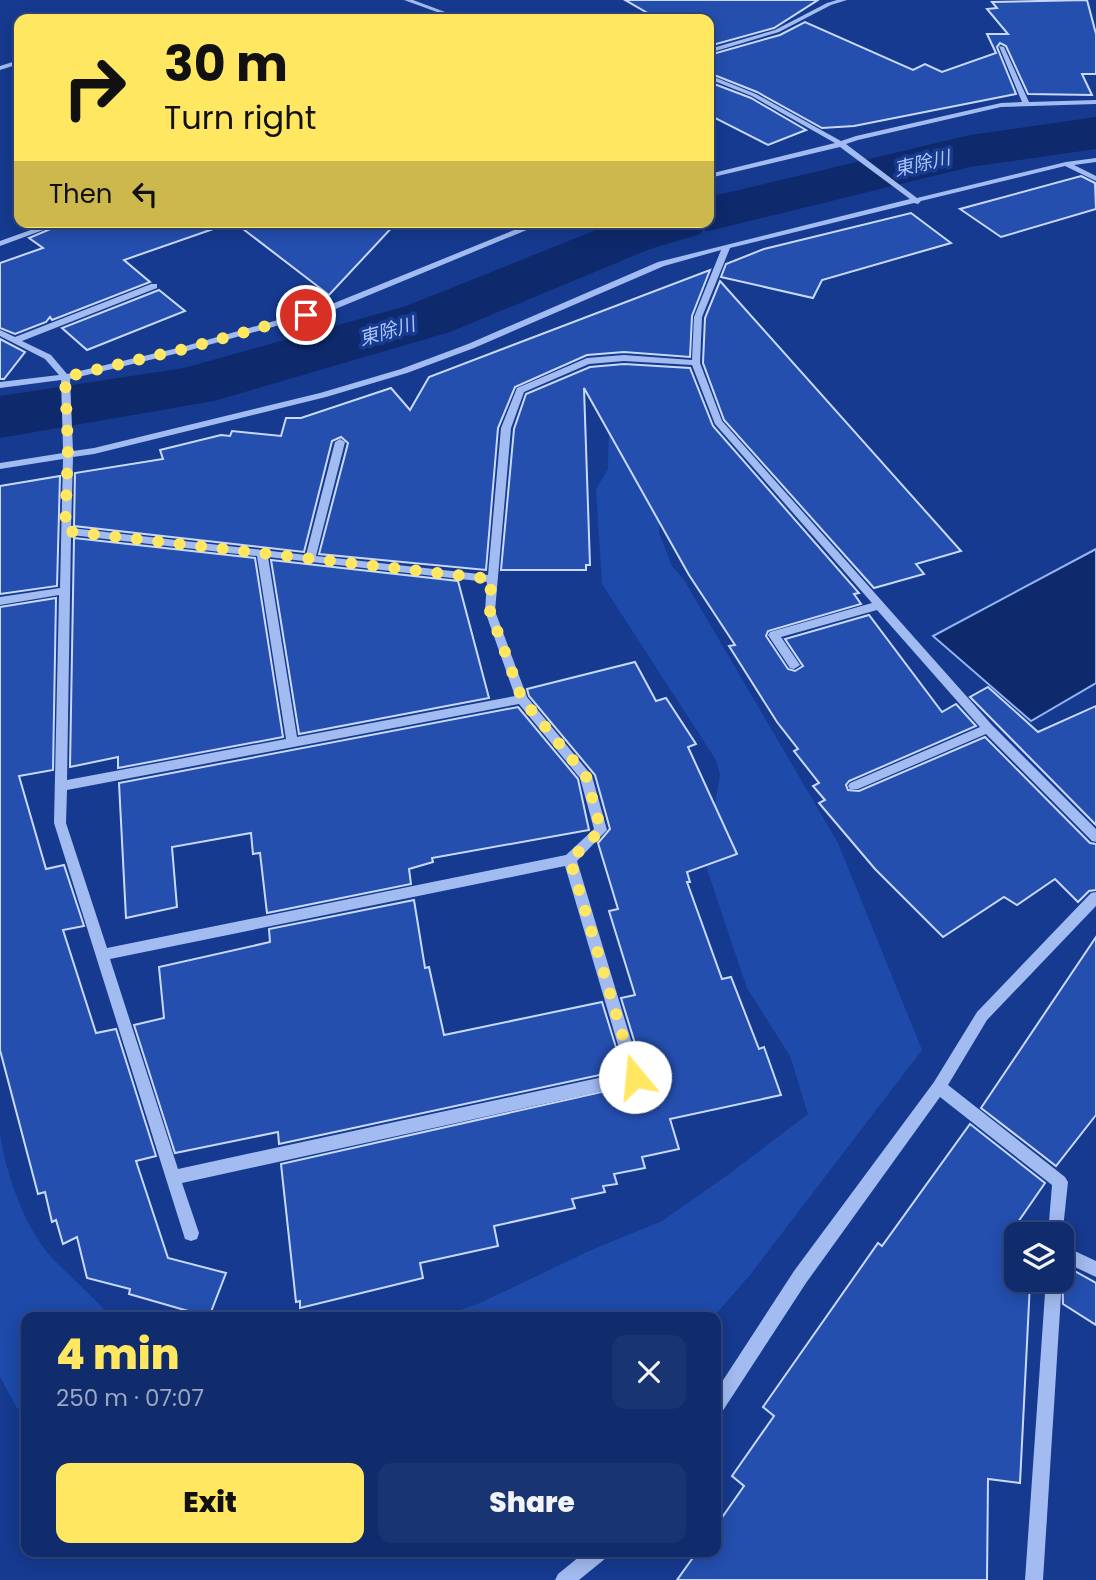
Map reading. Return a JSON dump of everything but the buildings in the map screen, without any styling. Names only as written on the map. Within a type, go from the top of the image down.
[{"type":"street","points":[[407,0],[447,14]]},
{"type":"street","points":[[714,49],[777,30],[829,4],[844,0]]},
{"type":"street","points":[[1001,47],[1026,104]]},
{"type":"street","points":[[714,79],[754,95],[841,144],[918,202]]},
{"type":"street","points":[[714,175],[856,138],[1001,105],[1096,102]]},
{"type":"street","points":[[0,466],[68,452],[94,451],[323,395],[404,371],[471,346],[660,264],[1066,164],[1096,160]]},
{"type":"street","points":[[1066,164],[1096,179]]},
{"type":"street","points":[[0,244],[44,228]]},
{"type":"street","points":[[0,385],[65,377],[184,349],[330,308],[527,228]]},
{"type":"street","points":[[727,246],[698,317],[696,363],[718,422],[988,728],[1096,837]]},
{"type":"street","points":[[16,340],[154,286]]},
{"type":"street","points":[[0,332],[48,356],[65,377],[68,452],[60,823],[191,1233]]},
{"type":"street","points":[[102,955],[570,860],[601,830],[586,776],[522,699],[490,611],[506,428],[520,390],[587,361],[624,358],[696,363]]},
{"type":"street","points":[[310,559],[340,442]]},
{"type":"street","points":[[65,531],[491,579]]},
{"type":"street","points":[[262,554],[292,742]]},
{"type":"street","points":[[0,601],[64,590]]},
{"type":"street","points":[[794,665],[774,635],[880,605]]},
{"type":"street","points":[[60,786],[522,699]]},
{"type":"street","points":[[854,786],[988,728]]},
{"type":"street","points":[[173,1178],[635,1077],[570,860]]},
{"type":"street","points":[[721,1398],[800,1277],[939,1087],[982,1016],[1096,897]]},
{"type":"street","points":[[939,1087],[1060,1182],[1057,1222]]},
{"type":"street","points":[[1074,1259],[1096,1269]]},
{"type":"street","points":[[1034,1580],[1053,1292]]},
{"type":"street","points":[[564,1580],[594,1557]]},
{"type":"shaded area","points":[[610,377],[660,469],[659,533],[672,566],[684,580],[838,843],[922,1050],[750,1275],[718,1312],[455,1312],[662,1221],[808,1114],[790,1056],[747,988],[705,863],[720,775],[716,760],[602,584],[596,489],[608,469]]},
{"type":"shaded area","points":[[1096,549],[1096,683],[1031,721],[933,636]]},
{"type":"shaded area","points":[[0,1134],[12,1185],[35,1235],[55,1261],[106,1312],[21,1312],[21,1410],[17,1408],[0,1377]]},
{"type":"waterway","name":"東除川","points":[[714,213],[970,151],[1096,133]]},
{"type":"waterway","name":"東除川","points":[[0,417],[190,387],[428,319],[629,237],[660,228]]},
{"type":"route","points":[[306,315],[184,349],[65,377],[68,448],[65,531],[491,579],[490,611],[522,699],[586,776],[601,830],[570,860],[635,1077]]}]
